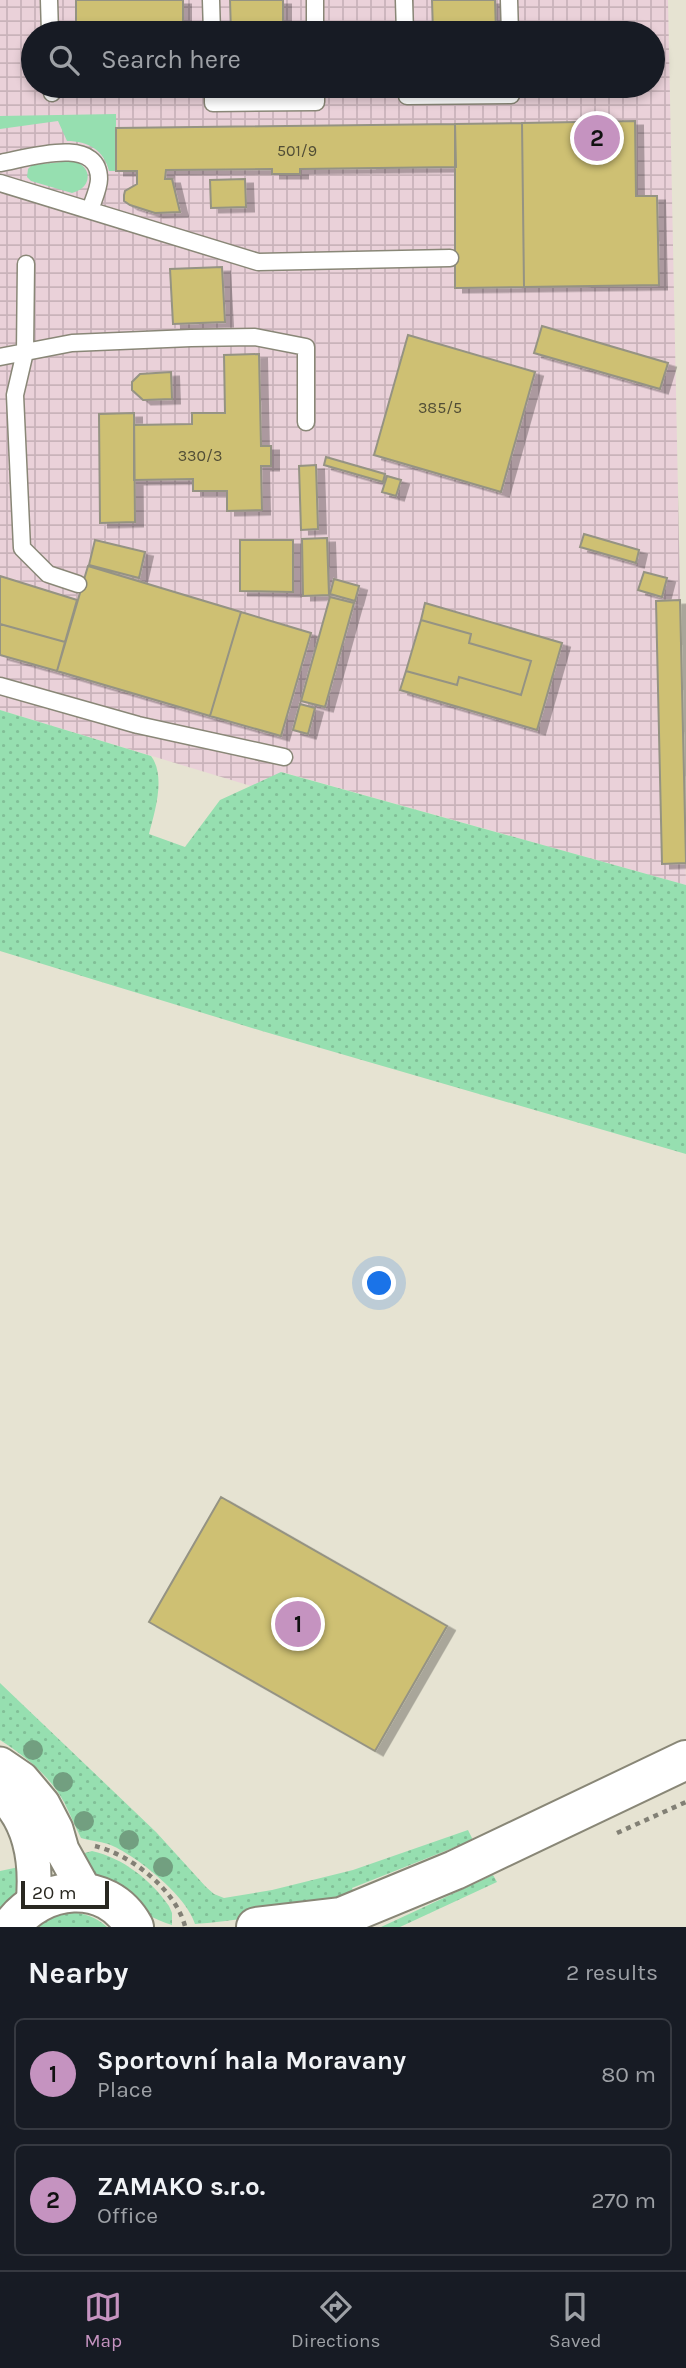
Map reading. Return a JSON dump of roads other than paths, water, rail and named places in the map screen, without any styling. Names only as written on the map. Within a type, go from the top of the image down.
[{"type":"street","points":[[256,1927],[329,1922],[455,1870],[686,1760]]},
{"type":"street","points":[[0,1764],[22,1779],[43,1804],[56,1829],[62,1850],[86,1893]]},
{"type":"street","points":[[0,1793],[21,1819],[28,1834],[34,1872],[22,1915]]},
{"type":"street","points":[[22,1915],[49,1896],[67,1892],[86,1893],[119,1909],[135,1925]]},
{"type":"lane","points":[[49,0],[50,21]]},
{"type":"lane","points":[[211,0],[212,21]]},
{"type":"lane","points":[[315,0],[315,21]]},
{"type":"lane","points":[[404,0],[405,21]]},
{"type":"lane","points":[[509,0],[510,21]]},
{"type":"lane","points":[[213,98],[213,103],[316,102],[316,98]]},
{"type":"lane","points":[[0,163],[70,151],[87,155],[96,164],[99,180],[90,210]]},
{"type":"lane","points":[[0,183],[258,262],[450,258]]},
{"type":"lane","points":[[26,264],[25,352],[15,395],[22,548],[48,574],[78,583]]},
{"type":"lane","points":[[0,357],[72,343],[191,338],[255,337],[306,347],[306,422]]},
{"type":"lane","points":[[0,685],[138,724],[284,757]]},
{"type":"place","name":"ZAMAKO s.r.o.","points":[[597,138]]},
{"type":"place","name":"Sportovní hala Moravany","points":[[298,1624]]}]
